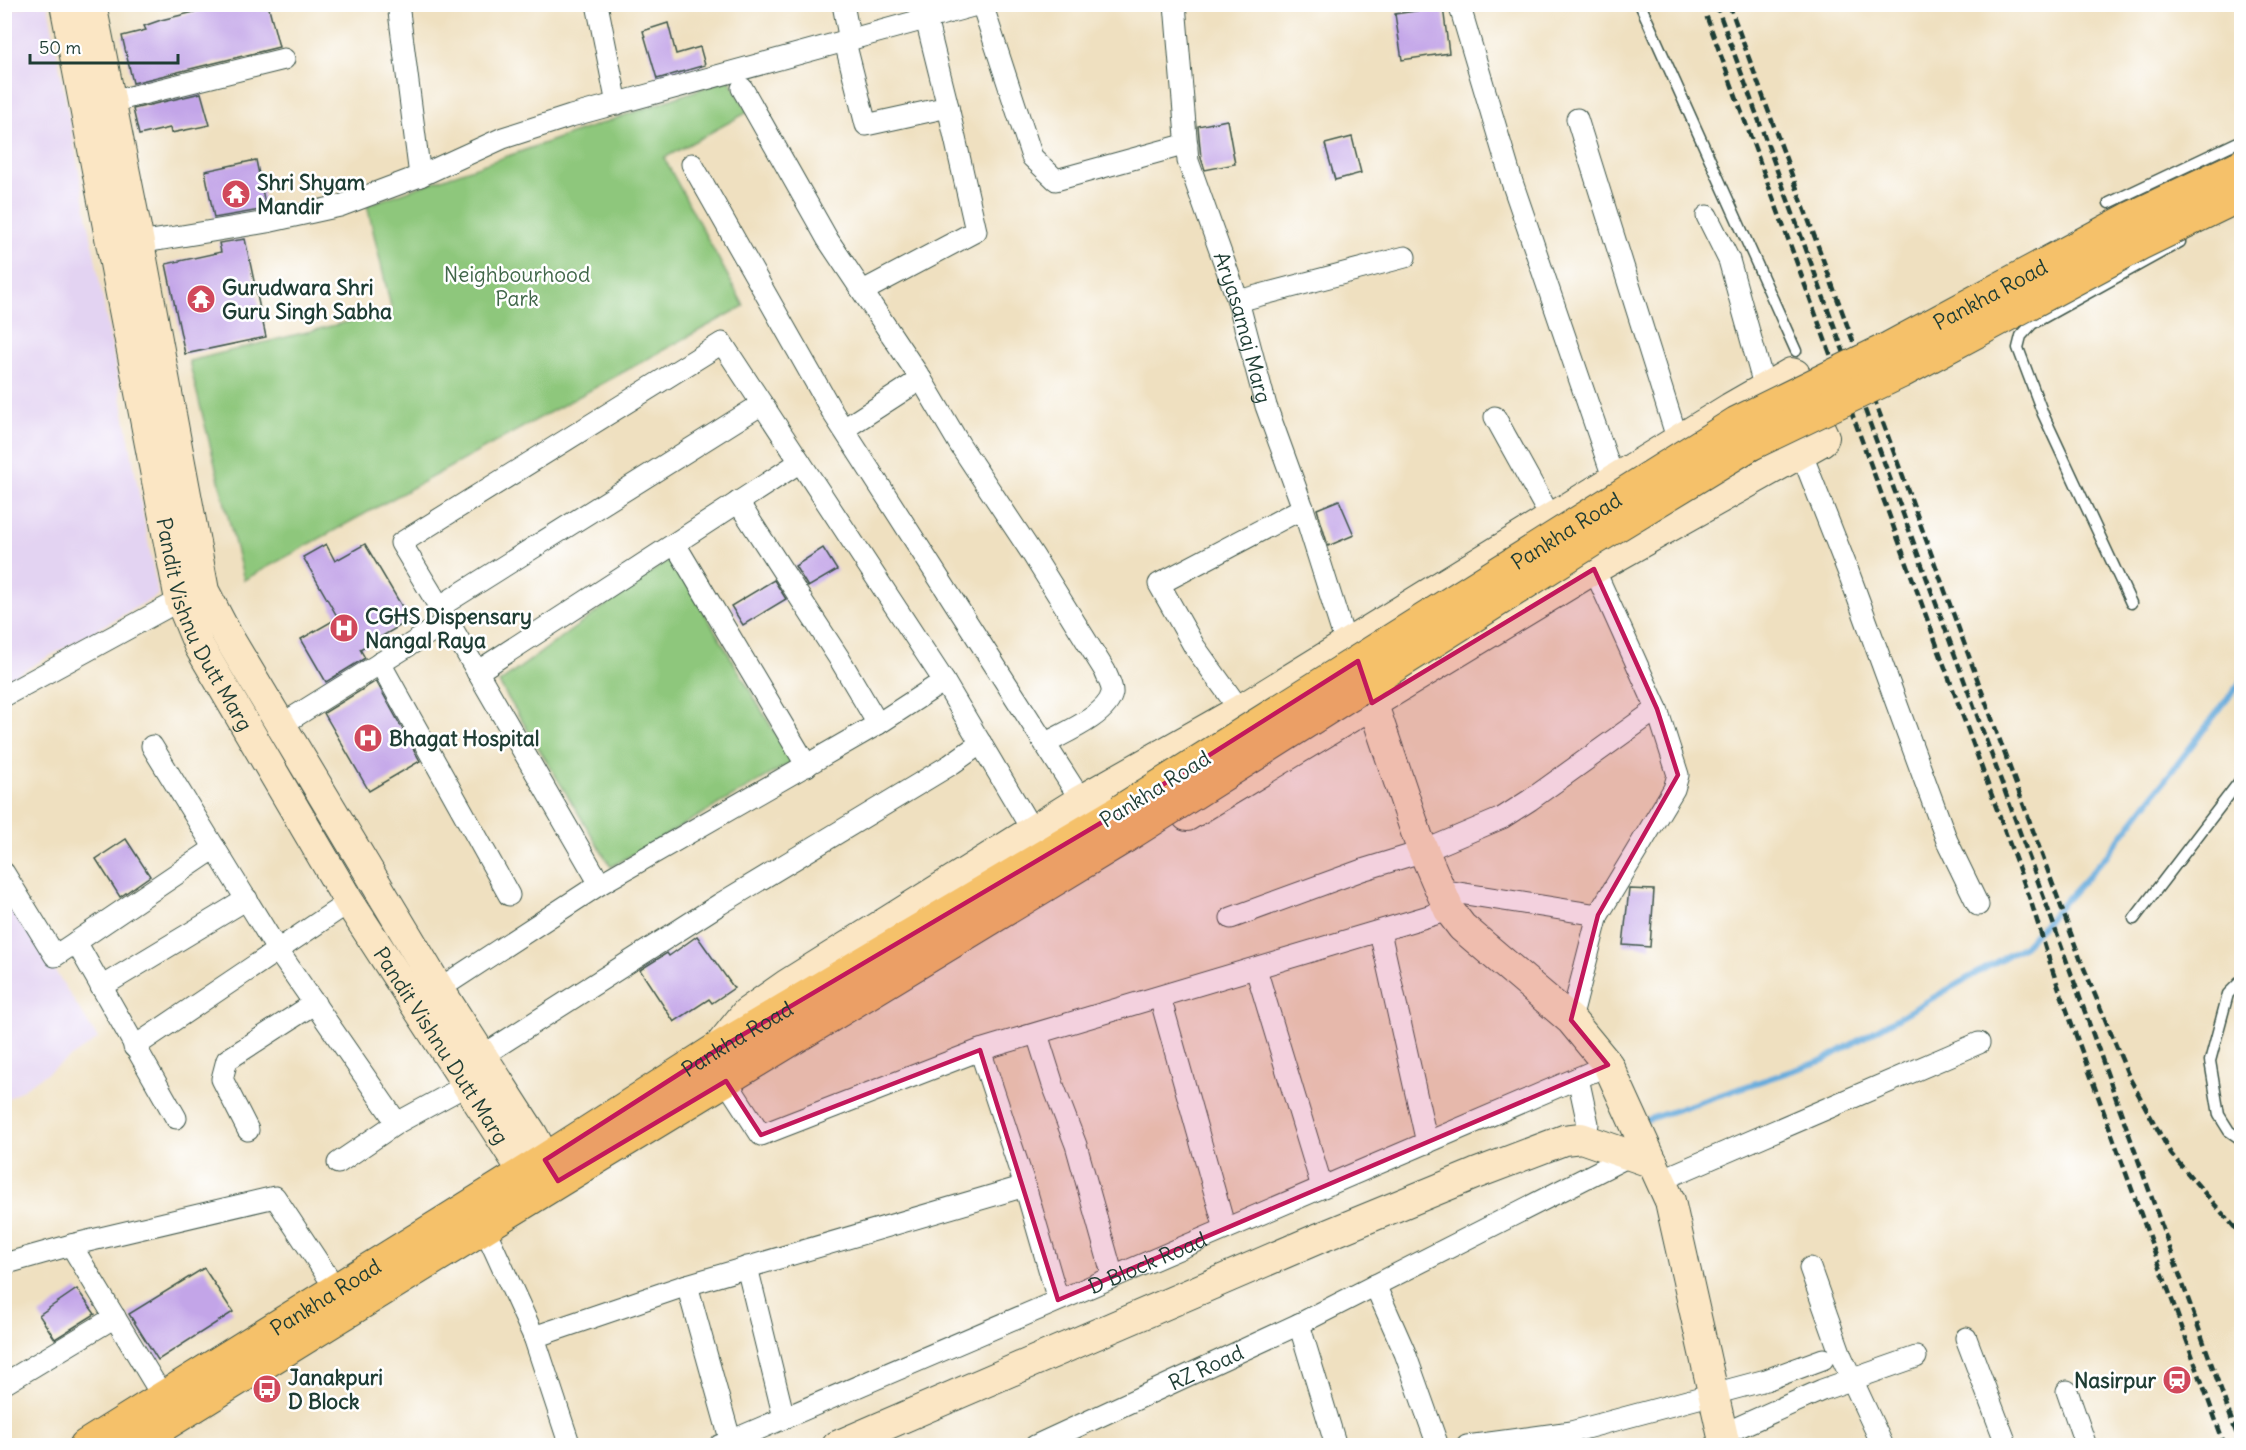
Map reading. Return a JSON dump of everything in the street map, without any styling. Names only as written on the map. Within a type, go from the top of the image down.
[{"type":"main road","name":"Pankha Road","points":[[1123,824],[1737,423],[1890,348],[2130,219],[2241,166]]},
{"type":"main road","name":"Pankha Road","points":[[86,1446],[336,1288],[541,1176],[1750,444],[1900,372],[2139,244],[2241,194]]},
{"type":"main road","name":"Pankha Road","points":[[129,1446],[484,1227],[541,1176]]},
{"type":"street","name":"Pandit Vishnu Dutt Marg","points":[[65,4],[192,595],[227,635],[439,989],[532,1134],[541,1176]]},
{"type":"street","name":"Pandit Vishnu Dutt Marg","points":[[91,4],[139,243],[199,646],[349,902],[467,1085],[541,1176]]},
{"type":"street","points":[[398,4],[420,176]]},
{"type":"street","points":[[597,4],[617,104]]},
{"type":"street","points":[[843,4],[848,42],[866,125],[948,107]]},
{"type":"street","points":[[139,243],[267,222],[340,206],[420,176],[503,138],[617,104],[981,4],[1032,157],[1056,180],[1186,144]]},
{"type":"street","name":"Aryasamaj Marg","points":[[1175,4],[1188,161],[1238,301],[1266,406],[1349,643]]},
{"type":"street","points":[[1459,4],[1512,182],[1614,480]]},
{"type":"street","points":[[863,291],[976,231],[926,19]]},
{"type":"street","points":[[110,102],[284,59]]},
{"type":"street","points":[[742,88],[828,240],[921,379],[960,445],[1033,555],[1105,671],[1112,691],[1107,705],[1091,718],[1046,743]]},
{"type":"street","points":[[1577,119],[1678,441]]},
{"type":"street","points":[[692,164],[844,429],[1081,800]]},
{"type":"street","points":[[1707,216],[1729,260],[1764,389]]},
{"type":"street","points":[[1238,301],[1405,257]]},
{"type":"street","points":[[600,884],[401,543],[722,343],[944,681],[1032,830]]},
{"type":"street","points":[[1791,373],[1795,374],[1824,437],[1822,441],[1594,569],[787,1061],[720,1066],[746,1013],[786,985],[1081,800],[1240,710],[1678,441],[1791,373]]},
{"type":"street","points":[[844,429],[921,379]]},
{"type":"street","points":[[281,725],[380,663],[443,614],[762,404]]},
{"type":"street","points":[[1495,417],[1551,519]]},
{"type":"street","points":[[1801,452],[1848,571],[1947,841],[1978,905]]},
{"type":"street","points":[[477,672],[800,462]]},
{"type":"street","points":[[738,502],[839,658],[878,724]]},
{"type":"street","points":[[1240,710],[1194,646],[1159,584],[1303,508]]},
{"type":"street","points":[[675,544],[807,765]]},
{"type":"street","points":[[1571,1020],[1598,915],[1657,818],[1678,775],[1658,709],[1594,569]]},
{"type":"street","points":[[4,696],[192,595]]},
{"type":"street","points":[[1349,643],[1424,851],[1445,900],[1462,927],[1571,1020],[1608,1065],[1648,1166],[1670,1201],[1724,1440],[1852,1379],[1916,1356]]},
{"type":"street","points":[[380,663],[509,895]]},
{"type":"street","points":[[439,989],[600,884],[878,724],[944,681]]},
{"type":"street","points":[[1230,918],[1362,870],[1424,851],[1502,818],[1530,801],[1658,709]]},
{"type":"street","points":[[482,1056],[710,911],[981,744]]},
{"type":"street","points":[[152,746],[278,951],[397,1123]]},
{"type":"street","points":[[4,873],[55,956],[215,848]]},
{"type":"street","points":[[101,987],[247,899]]},
{"type":"street","points":[[720,1066],[761,1135],[980,1050],[1380,932],[1445,900],[1598,915]]},
{"type":"street","points":[[134,1047],[349,902]]},
{"type":"street","points":[[1380,932],[1427,1143]]},
{"type":"street","points":[[76,942],[176,1118]]},
{"type":"street","points":[[1256,969],[1322,1187]]},
{"type":"street","points":[[1160,998],[1225,1229]]},
{"type":"street","points":[[248,1130],[222,1079],[227,1060],[315,1003]]},
{"type":"street","points":[[1037,1034],[1053,1085],[1076,1145],[1113,1276]]},
{"type":"street","name":"RZ Road","points":[[1035,1446],[1299,1324],[1375,1285],[1648,1166],[1979,1042]]},
{"type":"street","points":[[980,1050],[1025,1186],[1058,1300]]},
{"type":"street","name":"D Block Road","points":[[728,1444],[1113,1276],[1608,1065]]},
{"type":"street","points":[[1578,1078],[1588,1124],[1584,1140]]},
{"type":"street","points":[[338,1163],[397,1123],[467,1085]]},
{"type":"street","points":[[837,1446],[1475,1174],[1564,1140],[1584,1140],[1648,1166]]},
{"type":"street","points":[[534,1337],[687,1285],[1025,1186]]},
{"type":"street","points":[[4,1264],[71,1245],[275,1197],[336,1288]]},
{"type":"street","points":[[484,1227],[534,1337],[570,1446]]},
{"type":"street","points":[[71,1245],[163,1397]]},
{"type":"street","points":[[747,1267],[784,1418]]},
{"type":"street","points":[[1810,1268],[1852,1379],[1882,1446]]},
{"type":"street","points":[[687,1285],[728,1444]]},
{"type":"street","points":[[1375,1285],[1405,1353],[1438,1446]]},
{"type":"street","points":[[4,1384],[115,1317]]},
{"type":"street","points":[[1299,1324],[1336,1446]]},
{"type":"street","points":[[1966,1338],[2007,1446]]},
{"type":"street","points":[[1467,1446],[1571,1432],[1766,1380],[1823,1359]]},
{"type":"street","points":[[2067,1391],[2086,1446]]},
{"type":"lane","points":[[1640,4],[1796,351]]},
{"type":"lane","points":[[2109,203],[2241,140]]},
{"type":"lane","points":[[2131,603],[2043,414],[2018,348],[2021,336],[2032,324],[2187,238]]},
{"type":"lane","points":[[2134,919],[2241,778]]},
{"type":"lane","points":[[2241,980],[2228,994],[2210,1061],[2219,1115],[2229,1131],[2241,1140]]},
{"type":"highlighted area","points":[[1594,569],[1657,709],[1678,775],[1598,915],[1571,1020],[1608,1065],[1058,1300],[980,1050],[761,1135],[726,1081],[558,1181],[545,1160],[715,1051],[1121,811],[1358,661],[1372,703]]},
{"type":"shaded area","points":[[33,5],[48,5],[158,595],[5,681],[4,12]]},
{"type":"shaded area","points":[[4,890],[98,1039],[5,1101],[4,1101]]},
{"type":"green space","name":"Neighbourhood Park","points":[[729,79],[748,112],[664,158],[744,306],[244,580],[189,361],[392,311],[367,205]]},
{"type":"green space","points":[[672,557],[792,762],[611,867],[499,683]]},
{"type":"building","points":[[227,4],[268,4],[279,47],[133,83],[122,36],[146,30],[144,26],[161,20]]},
{"type":"building","points":[[1443,7],[1449,53],[1402,60],[1395,14]]},
{"type":"building","points":[[668,23],[676,54],[700,47],[705,65],[657,79],[643,31]]},
{"type":"building","points":[[201,93],[210,125],[171,133],[170,128],[139,135],[133,109]]},
{"type":"building","points":[[1227,120],[1235,164],[1205,170],[1201,158],[1198,126]]},
{"type":"building","points":[[1352,137],[1361,173],[1335,180],[1325,144]]},
{"type":"building","name":"Shri Shyam Mandir","points":[[256,160],[266,209],[214,218],[205,171]]},
{"type":"building","points":[[245,239],[266,337],[185,354],[166,264],[221,252],[219,243]]},
{"type":"building","points":[[1339,500],[1354,535],[1328,546],[1317,509]]},
{"type":"building","points":[[326,544],[335,561],[365,544],[410,620],[360,649],[365,658],[326,682],[301,639],[338,618],[303,557]]},
{"type":"building","points":[[823,548],[837,570],[808,587],[795,566]]},
{"type":"building","points":[[774,580],[786,599],[743,625],[731,606]]},
{"type":"building","points":[[376,681],[420,761],[369,791],[324,713]]},
{"type":"building","points":[[126,839],[150,876],[120,897],[96,859]]},
{"type":"building","points":[[1629,889],[1654,890],[1650,947],[1623,945]]},
{"type":"building","points":[[697,936],[734,988],[712,1003],[709,999],[674,1022],[640,970],[667,953],[669,956]]},
{"type":"building","points":[[204,1268],[233,1312],[158,1360],[129,1314]]},
{"type":"building","points":[[77,1289],[95,1314],[55,1339],[39,1315]]},
{"type":"waterway","points":[[1646,1120],[1824,1060],[2024,946],[2108,854],[2242,680]]},
{"type":"railway","points":[[1702,4],[2032,905],[2053,972],[2225,1446]]},
{"type":"railway","points":[[1716,4],[2044,898],[2241,1446]]},
{"type":"railway","points":[[1729,4],[2081,961],[2129,1077],[2171,1154],[2242,1236]]},
{"type":"place","name":"Shri Shyam Mandir","points":[[236,194]]},
{"type":"place","name":"Gurudwara Shri Guru Singh Sabha","points":[[201,299]]},
{"type":"place","name":"CGHS Dispensary Nangal Raya","points":[[344,628]]},
{"type":"place","name":"Bhagat Hospital","points":[[368,738]]},
{"type":"place","name":"Nasirpur","points":[[2177,1380]]},
{"type":"place","name":"Janakpuri D Block","points":[[267,1389]]}]
